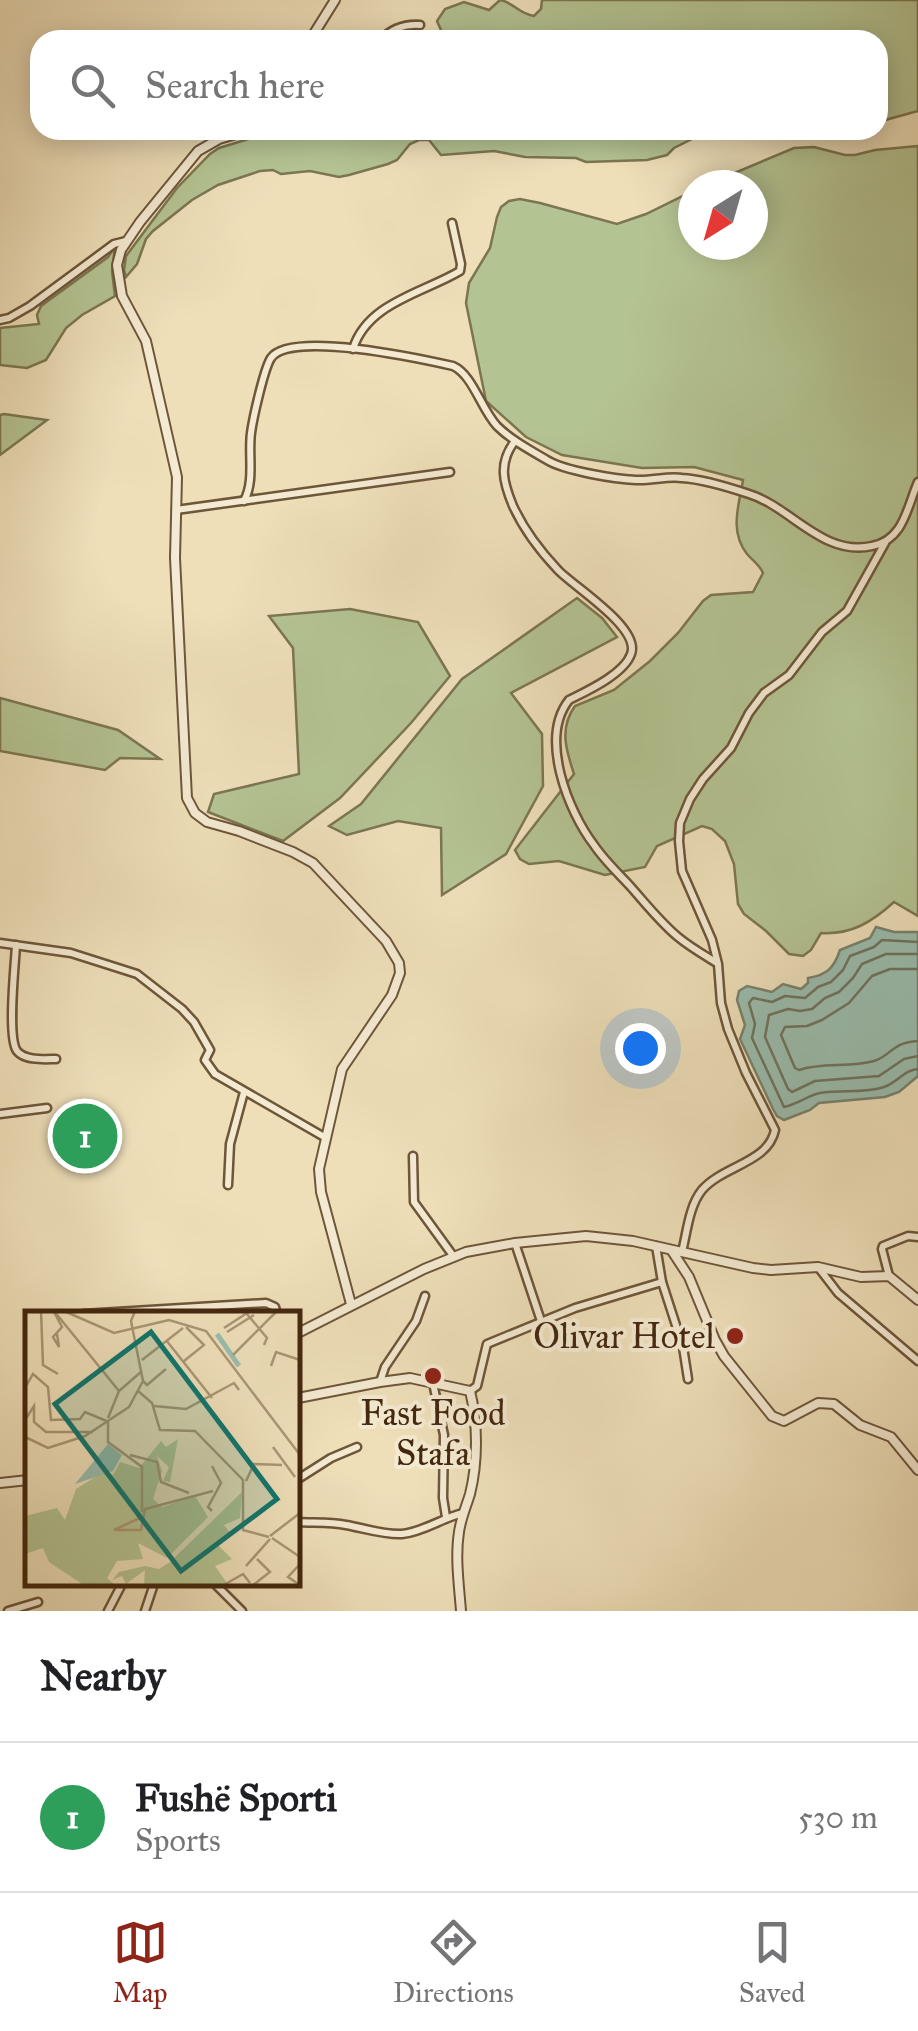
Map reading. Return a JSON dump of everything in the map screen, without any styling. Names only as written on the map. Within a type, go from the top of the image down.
[{"type":"street","points":[[316,30],[335,0]]},
{"type":"street","points":[[392,30],[420,25]]},
{"type":"street","points":[[217,140],[198,151],[147,212],[126,241],[117,265],[122,296],[143,334],[150,357],[178,477],[175,558],[186,798],[195,813],[207,822],[240,830],[313,863],[386,941],[400,963],[392,996],[342,1069],[319,1169],[319,1183],[351,1304]]},
{"type":"street","points":[[353,349],[360,330],[380,312],[460,271],[452,223]]},
{"type":"street","points":[[0,320],[30,306],[114,244],[126,241]]},
{"type":"street","points":[[244,501],[250,488],[251,433],[272,357],[296,346],[353,349],[460,369],[496,425],[514,441],[565,468],[636,480],[682,478],[752,494],[835,543],[856,548],[885,542]]},
{"type":"street","points":[[514,441],[502,475],[519,520],[558,570],[615,618],[632,643],[632,652],[615,673],[565,706],[556,735],[556,750],[570,798],[586,834],[614,869],[680,940],[718,964]]},
{"type":"street","points":[[176,510],[450,472]]},
{"type":"street","points":[[918,482],[908,515],[885,542],[847,611],[822,632],[789,675],[764,693],[731,748],[690,798],[680,823],[682,871],[706,923],[718,964],[721,1004],[728,1028],[775,1130],[764,1151],[726,1171],[700,1193],[677,1251],[724,1356],[772,1416],[784,1421],[818,1402],[834,1404],[860,1424],[891,1437],[918,1470]]},
{"type":"street","points":[[908,515],[918,518]]},
{"type":"street","points":[[0,943],[72,954],[137,974],[194,1022],[210,1050],[207,1065],[216,1074],[326,1138]]},
{"type":"street","points":[[16,945],[12,1024],[15,1046],[25,1056],[56,1059]]},
{"type":"street","points":[[228,1185],[230,1144],[244,1092]]},
{"type":"street","points":[[0,1114],[47,1108]]},
{"type":"street","points":[[413,1156],[414,1202],[454,1257]]},
{"type":"street","points":[[300,1331],[424,1268],[466,1252],[586,1236],[633,1241],[752,1268],[818,1267],[862,1277],[889,1276]]},
{"type":"street","points":[[918,1237],[908,1236],[882,1249],[889,1276],[918,1300]]},
{"type":"street","points":[[515,1243],[541,1321]]},
{"type":"street","points":[[656,1246],[662,1282],[684,1348],[688,1379]]},
{"type":"street","points":[[818,1267],[838,1293],[918,1362]]},
{"type":"street","points":[[300,1398],[410,1378],[470,1391],[477,1386],[487,1344],[541,1321],[662,1282]]},
{"type":"street","points":[[380,1382],[385,1367],[416,1321],[425,1296]]},
{"type":"street","points":[[133,1311],[266,1303],[276,1311]]},
{"type":"street","points":[[433,1383],[444,1435],[446,1517]]},
{"type":"street","points":[[461,1611],[458,1540],[472,1485],[474,1454],[470,1391]]},
{"type":"street","points":[[300,1478],[331,1458],[357,1448]]},
{"type":"street","points":[[0,1483],[25,1480]]},
{"type":"street","points":[[300,1522],[404,1534],[463,1514]]},
{"type":"street","points":[[108,1611],[121,1586]]},
{"type":"street","points":[[145,1611],[153,1586]]},
{"type":"street","points":[[217,1586],[242,1611]]},
{"type":"street","points":[[8,1611],[38,1602]]},
{"type":"green space","points":[[500,0],[534,16],[541,9],[542,0],[918,0],[918,111],[888,119],[888,30],[441,30],[437,21],[445,9],[464,2],[489,10]]},
{"type":"green space","points":[[245,140],[419,140],[410,144],[397,160],[339,177],[310,171],[281,174],[273,170],[218,185],[153,231],[126,277],[126,256],[177,188],[219,148]]},
{"type":"green space","points":[[429,140],[690,140],[667,155],[647,160],[586,162],[494,151],[441,155]]},
{"type":"green space","points":[[918,146],[918,916],[894,902],[860,926],[821,933],[803,956],[789,954],[744,914],[738,904],[734,864],[725,841],[712,829],[702,826],[657,846],[645,867],[605,875],[559,861],[529,864],[515,850],[574,774],[566,731],[575,706],[614,690],[650,661],[711,595],[753,592],[763,573],[738,536],[743,480],[694,467],[642,468],[562,455],[526,437],[486,401],[466,303],[469,283],[490,248],[501,207],[509,201],[540,203],[617,224],[678,198],[678,260],[768,260],[768,170],[742,170],[794,148],[814,147],[845,155]]},
{"type":"green space","points":[[115,247],[115,296],[66,328],[46,360],[27,368],[0,365],[0,328],[39,324],[41,306],[108,257]]},
{"type":"green space","points":[[0,415],[47,420],[0,455]]},
{"type":"green space","points":[[577,598],[602,618],[617,637],[511,693],[542,734],[543,786],[506,854],[442,895],[441,828],[398,821],[347,835],[329,826],[361,804],[462,679]]},
{"type":"green space","points":[[350,609],[418,622],[450,676],[340,798],[283,841],[208,812],[214,794],[299,774],[293,648],[269,616]]},
{"type":"green space","points":[[0,698],[118,730],[160,759],[120,758],[105,770],[0,751]]},
{"type":"water","points":[[876,927],[918,932],[918,1076],[899,1092],[885,1097],[819,1103],[784,1120],[773,1109],[740,1039],[745,1025],[737,1000],[739,991],[747,986],[772,992],[783,984],[801,989],[808,978],[829,970],[840,950],[870,938]]},
{"type":"place","name":"Fushë Sporti","points":[[85,1136]]},
{"type":"place","name":"Olivar Hotel","points":[[735,1336]]},
{"type":"place","name":"Fast Food Stafa","points":[[433,1376]]}]
